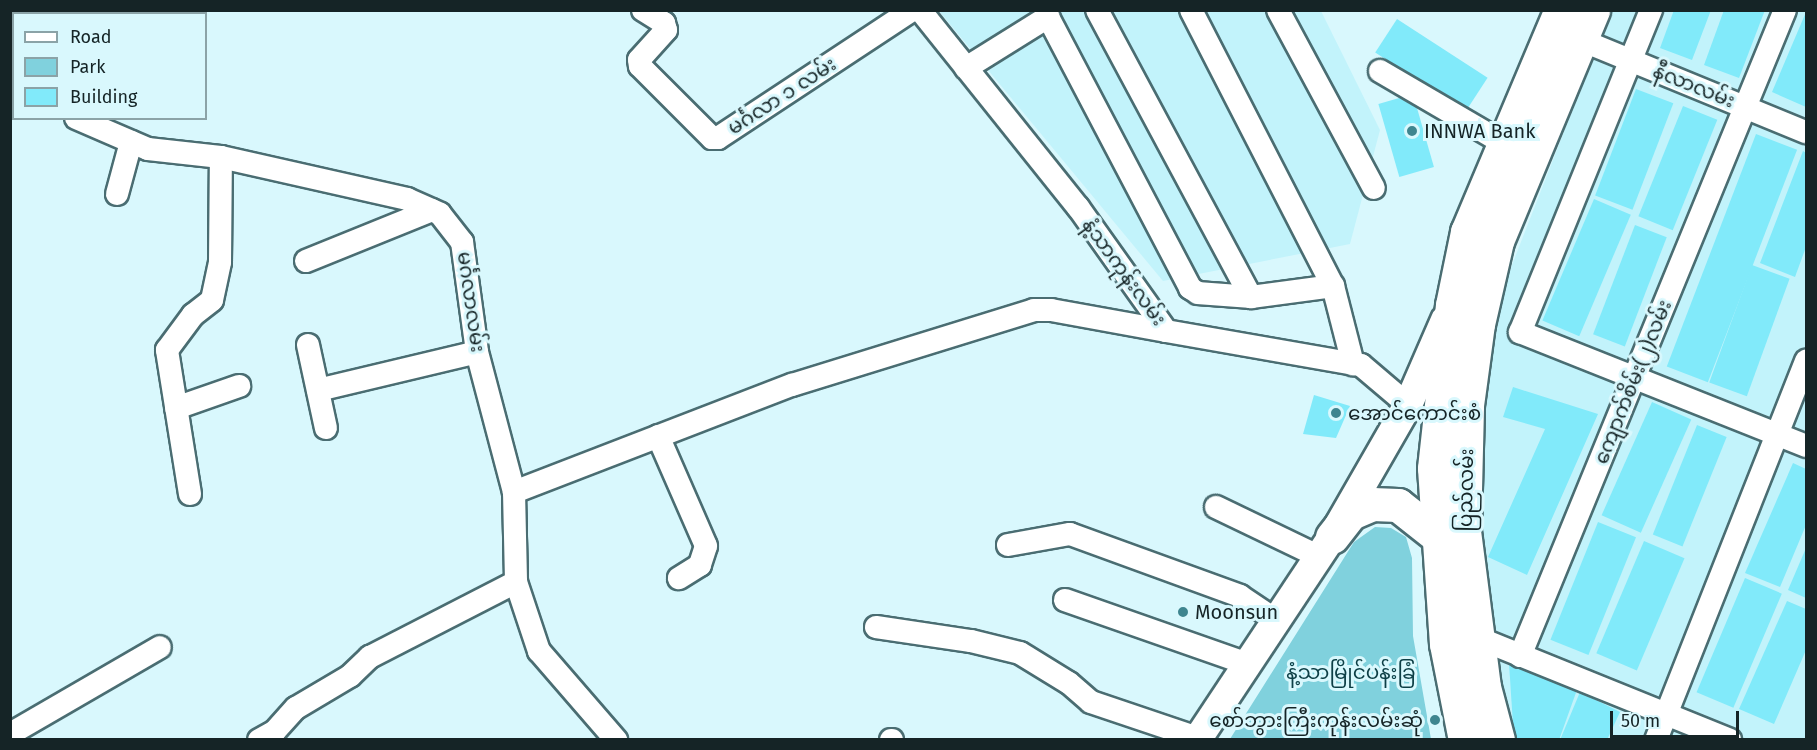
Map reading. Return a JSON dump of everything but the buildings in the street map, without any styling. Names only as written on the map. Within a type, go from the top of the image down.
[{"type":"highway","name":"ပြည်လမ်း","points":[[1498,740],[1484,687],[1478,638],[1434,468],[1432,402],[1467,232],[1505,144],[1565,27],[1593,10]]},
{"type":"highway","name":"ပြည်လမ်း","points":[[1432,402],[1478,324],[1497,241],[1565,27]]},
{"type":"highway","points":[[1326,547],[1351,513],[1372,504],[1398,505],[1450,533]]},
{"type":"highway","name":"ပြည်လမ်း","points":[[1450,533],[1446,644],[1465,740]]},
{"type":"main road","name":"ပြည်လမ်း","points":[[1452,305],[1497,241]]},
{"type":"main road","points":[[1197,739],[1245,663],[1432,402]]},
{"type":"street","name":"မင်္ဂလာ ၁ လမ်း","points":[[643,10],[664,23],[666,30],[639,60],[640,66],[712,138],[718,138],[912,10]]},
{"type":"street","name":"နံ့သာကုန်းလမ်း","points":[[920,10],[1078,207],[1166,331],[1360,365],[1432,402]]},
{"type":"street","points":[[1097,10],[1251,297]]},
{"type":"street","points":[[1191,10],[1333,286],[1353,364]]},
{"type":"street","points":[[1278,10],[1374,188]]},
{"type":"street","points":[[1651,10],[1520,332],[1635,375],[1806,446]]},
{"type":"street","name":"ကျောက်စိမ်း(၂)လမ်း","points":[[1520,657],[1785,10]]},
{"type":"street","points":[[966,68],[1048,17],[1190,288],[1198,293],[1251,297],[1333,286]]},
{"type":"street","name":"နီလာလမ်း","points":[[1565,27],[1630,60],[1806,132]]},
{"type":"street","points":[[1380,71],[1505,144]]},
{"type":"street","name":"မင်္ဂလာလမ်း","points":[[81,120],[148,149],[221,157],[407,199],[440,214],[462,242],[477,352],[514,492],[516,582],[538,651],[616,740]]},
{"type":"street","points":[[117,194],[131,142]]},
{"type":"street","points":[[190,494],[167,350],[193,315],[212,300],[220,262],[221,157]]},
{"type":"street","points":[[306,261],[432,210]]},
{"type":"street","points":[[514,492],[792,385],[1034,310],[1052,310],[1166,331]]},
{"type":"street","points":[[308,345],[326,428]]},
{"type":"street","points":[[318,390],[477,352]]},
{"type":"street","points":[[1656,740],[1806,361]]},
{"type":"street","points":[[176,408],[239,386]]},
{"type":"street","points":[[658,436],[706,546],[700,565],[679,578]]},
{"type":"street","points":[[1216,507],[1326,547]]},
{"type":"street","points":[[1008,544],[1071,534],[1240,597],[1277,621]]},
{"type":"street","points":[[259,740],[275,731],[296,708],[350,676],[370,657],[516,582]]},
{"type":"street","points":[[1065,600],[1245,663]]},
{"type":"street","points":[[876,627],[971,640],[1020,653],[1069,683],[1091,702],[1197,739]]},
{"type":"street","points":[[1478,638],[1520,657],[1730,740]]},
{"type":"street","points":[[10,734],[160,647]]},
{"type":"shaded area","points":[[939,11],[1321,11],[1380,130],[1350,244],[1163,281]]},
{"type":"shaded area","points":[[1611,11],[1806,11],[1806,739],[1512,739],[1503,714],[1479,538],[1477,393],[1503,288]]},
{"type":"green space","name":"နံ့သာမြိုင်ပန်းခြံ","points":[[1375,527],[1391,528],[1406,537],[1412,558],[1413,636],[1431,739],[1230,739],[1354,542]]},
{"type":"place","name":"INNWA Bank","points":[[1412,131]]},
{"type":"place","name":"အောင်ကောင်းစံ","points":[[1336,413]]},
{"type":"place","name":"Moonsun","points":[[1183,612]]},
{"type":"place","name":"စော်ဘွားကြီးကုန်းလမ်းဆုံ","points":[[1435,720]]}]
